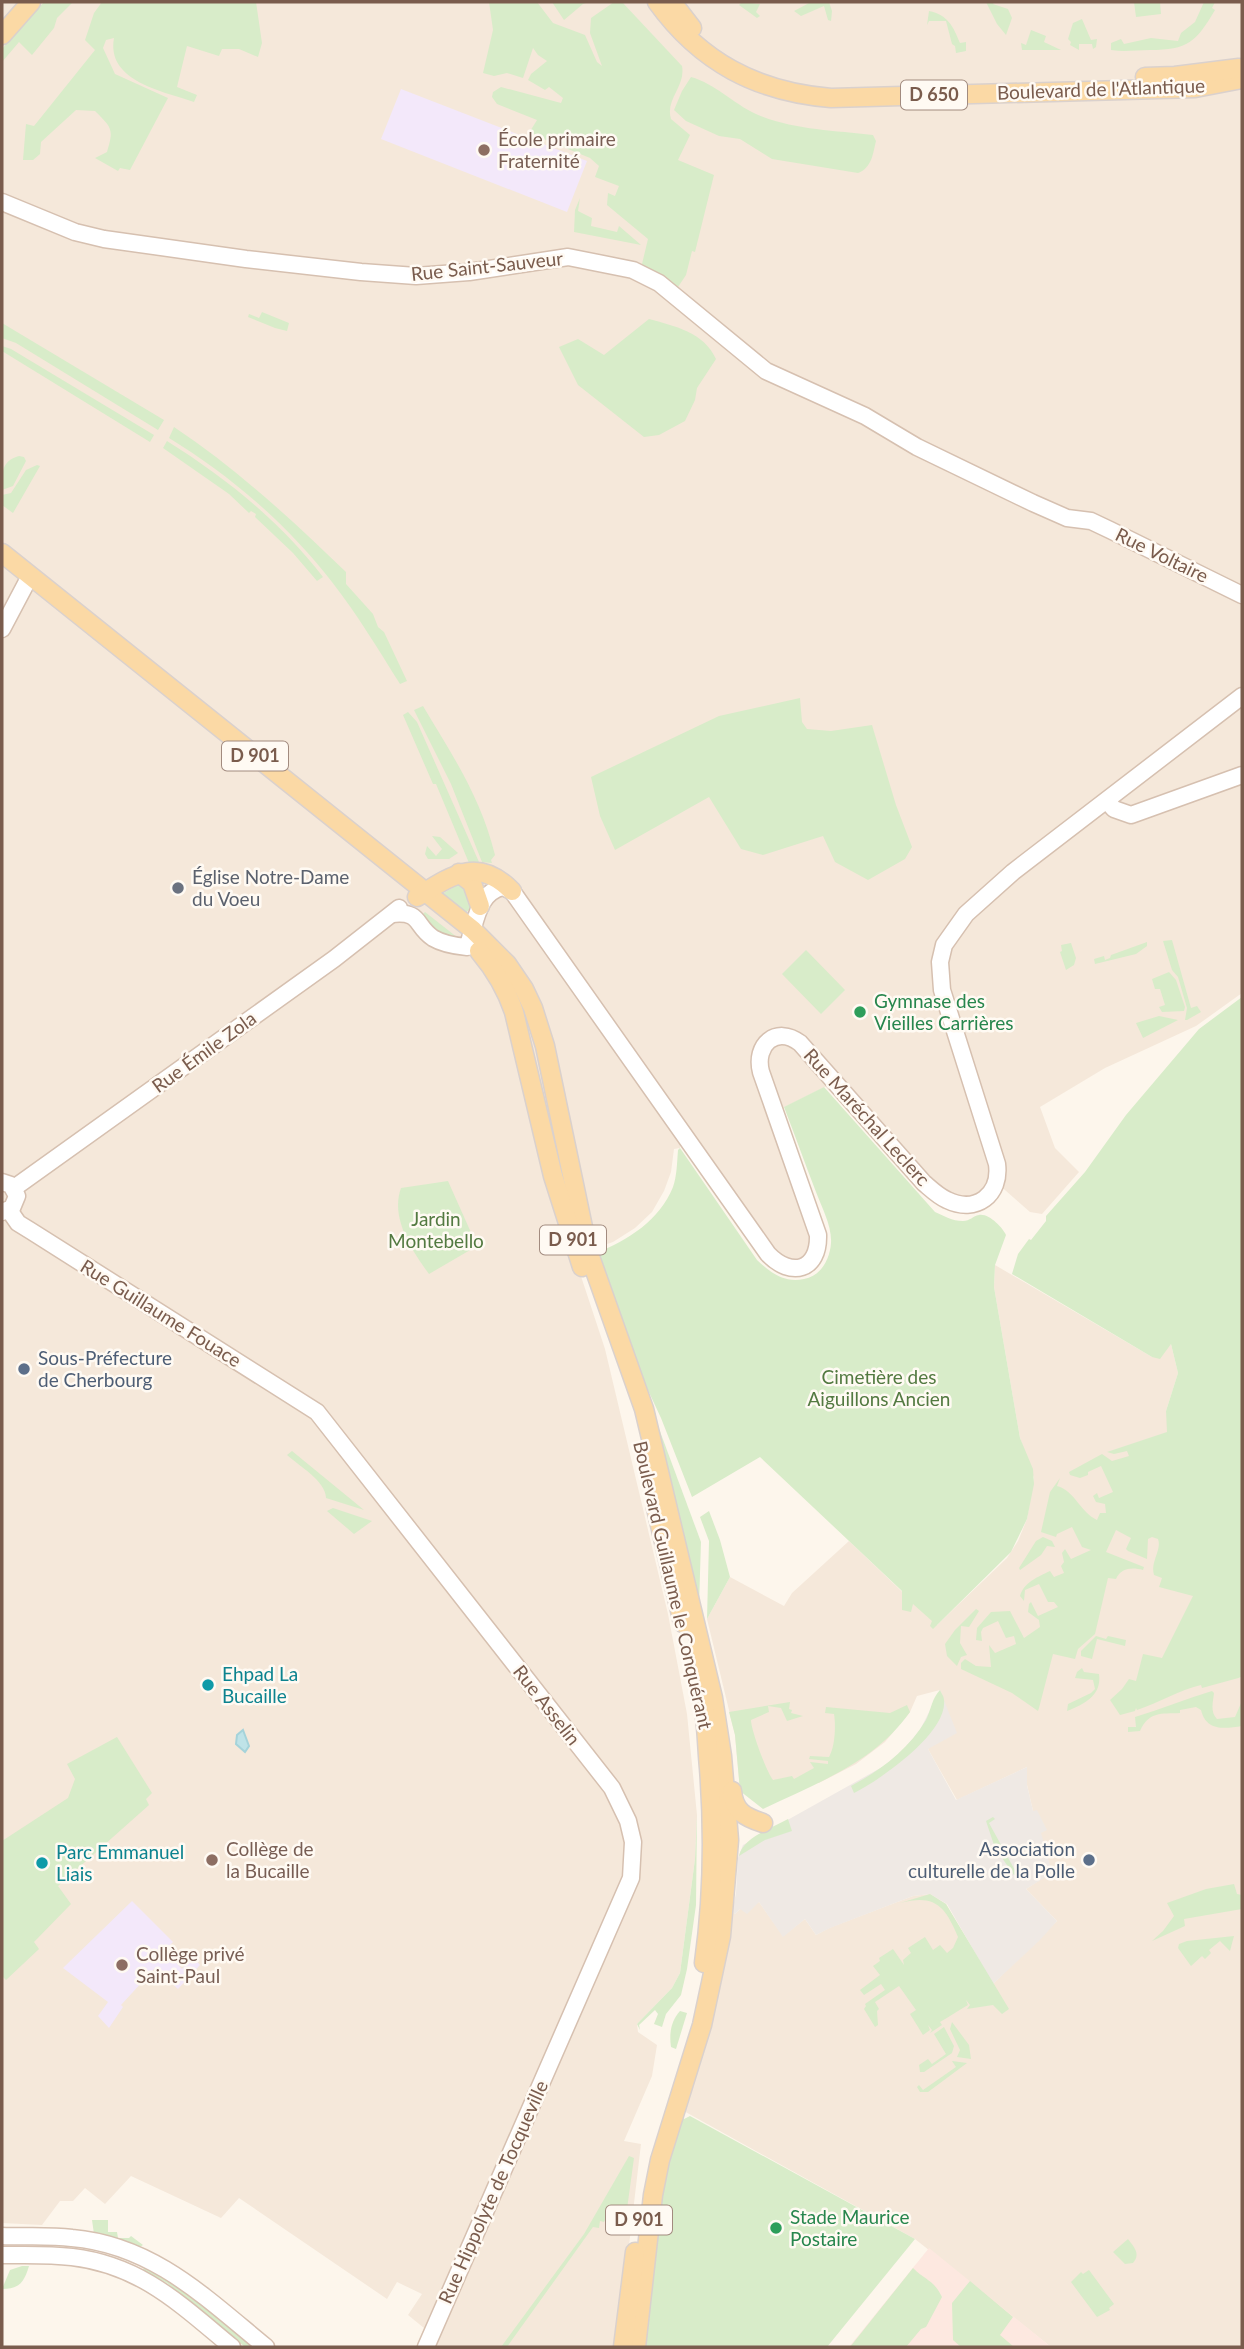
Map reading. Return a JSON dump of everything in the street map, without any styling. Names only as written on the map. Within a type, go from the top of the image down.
[{"type":"main road","points":[[2,17],[16,2]]},
{"type":"main road","points":[[2,35],[31,2]]},
{"type":"main road","name":"Boulevard de l'Atlantique","points":[[657,2],[680,32],[728,69],[758,83],[805,96],[831,98],[1195,88],[1242,79]]},
{"type":"main road","name":"Boulevard de l'Atlantique","points":[[672,2],[688,24],[732,60],[759,74],[786,83],[812,87],[1175,76],[1242,67]]},
{"type":"main road","name":"D 901","points":[[2,553],[27,580],[471,935]]},
{"type":"main road","name":"D 901","points":[[2,567],[27,580]]},
{"type":"main road","points":[[420,895],[459,873],[472,871],[494,875],[512,891]]},
{"type":"main road","points":[[459,873],[472,883],[480,906]]},
{"type":"main road","name":"Boulevard Guillaume le Conquérant","points":[[471,935],[507,964],[529,998],[541,1033],[588,1251],[644,1409],[706,1702],[713,1820],[710,1919],[704,1965],[694,2008],[656,2127],[645,2173],[627,2344]]},
{"type":"main road","name":"Boulevard Guillaume le Conquérant","points":[[471,935],[507,990],[575,1250],[635,1416],[671,1546]]},
{"type":"main road","points":[[706,1702],[718,1706],[729,1748],[734,1805],[745,1816],[762,1823],[729,1840],[720,1833],[719,1827],[715,1767],[706,1702]]},
{"type":"main road","name":"Boulevard Guillaume le Conquérant","points":[[627,2344],[657,2172],[708,2000],[721,1936],[729,1840]]},
{"type":"street","name":"Rue Saint-Sauveur","points":[[2,202],[75,232],[104,239],[246,259],[404,275],[469,272],[568,257],[632,270],[659,283],[766,371],[865,416],[917,447],[1067,518],[1080,520]]},
{"type":"street","name":"Rue Voltaire","points":[[1080,520],[1091,521],[1242,595]]},
{"type":"street","points":[[2,629],[27,580]]},
{"type":"street","points":[[1242,696],[1107,801],[1114,809],[1127,815],[1242,775]]},
{"type":"street","name":"Rue Maréchal Leclerc","points":[[512,891],[768,1254],[786,1267],[799,1268],[813,1259],[818,1236],[761,1072],[759,1062],[763,1047],[769,1039],[777,1036],[795,1040],[823,1067],[931,1189],[948,1201],[959,1204],[977,1203],[984,1199],[997,1183],[997,1164],[944,998],[940,973],[944,946],[960,920],[985,896],[1107,801]]},
{"type":"street","points":[[392,914],[410,914],[420,921],[430,935],[443,943],[467,947],[480,906],[490,892],[503,887],[512,891]]},
{"type":"street","points":[[420,895],[420,921]]},
{"type":"street","name":"Rue Émile Zola","points":[[8,1185],[334,959],[420,895]]},
{"type":"street","points":[[5,1211],[17,1201],[8,1185]]},
{"type":"street","name":"Rue Guillaume Fouace","points":[[5,1211],[30,1231],[317,1412]]},
{"type":"street","name":"Rue Asselin","points":[[317,1412],[612,1788],[628,1821],[633,1842],[631,1878],[561,2036]]},
{"type":"street","name":"Rue Hippolyte de Tocqueville","points":[[426,2347],[561,2036]]},
{"type":"street","points":[[2,2236],[74,2238],[124,2249],[154,2261],[188,2284],[266,2347]]},
{"type":"street","points":[[2,2255],[48,2255],[89,2259],[142,2278],[161,2289],[232,2347]]},
{"type":"shaded area","points":[[2,2],[1242,2],[1242,993],[1196,1026],[1105,1068],[1040,1107],[1055,1148],[1079,1172],[1042,1214],[1030,1212],[997,1183],[992,1192],[948,1201],[835,1082],[775,1112],[816,1251],[786,1267],[681,1134],[680,1148],[674,1149],[671,1172],[652,1212],[635,1228],[613,1242],[580,1253],[575,1258],[605,1349],[668,1614],[687,1714],[697,1815],[695,1859],[680,1973],[672,1988],[637,2024],[638,2032],[657,2045],[652,2076],[624,2141],[641,2144],[617,2347],[416,2347],[424,2328],[408,2315],[422,2294],[397,2282],[387,2299],[239,2198],[221,2218],[131,2176],[105,2204],[85,2188],[73,2201],[60,2201],[42,2225],[2,2223]]},
{"type":"shaded area","name":"École primaire Fraternité","points":[[401,89],[587,161],[567,212],[381,139]]},
{"type":"shaded area","points":[[995,1265],[1152,1357],[1171,1344],[1178,1373],[1166,1411],[1239,1678],[1242,1677],[1242,2347],[1051,2347],[915,2239],[682,2110],[724,1966],[733,1912],[735,1914],[740,1909],[759,1902],[783,1936],[805,1919],[816,1935],[913,1896],[930,1894],[946,1904],[993,1984],[1057,1921],[1026,1889],[1054,1871],[1051,1870],[1033,1811],[1027,1785],[1027,1767],[957,1800],[928,1749],[940,1690],[917,1696],[910,1712],[885,1742],[856,1764],[819,1783],[740,1789],[735,1735],[707,1619],[730,1577],[784,1606],[792,1593],[849,1541],[937,1625],[1007,1558],[1027,1519],[1034,1478],[1020,1438],[994,1287]]},
{"type":"shaded area","points":[[940,1690],[957,1733],[928,1749],[956,1800],[1027,1767],[1027,1785],[1033,1811],[1037,1810],[1047,1830],[1041,1833],[1054,1872],[1026,1889],[1057,1921],[1040,1940],[993,1984],[947,1904],[930,1894],[913,1896],[816,1935],[805,1919],[783,1937],[759,1902],[747,1914],[740,1909],[735,1914],[732,1912],[738,1858],[743,1845],[884,1766],[903,1750],[920,1730]]},
{"type":"shaded area","name":"Collège privé Saint-Paul","points":[[132,1901],[173,1942],[161,1954],[170,1962],[173,1959],[182,1969],[186,1964],[184,1959],[188,1955],[192,1955],[200,1965],[178,1989],[155,1968],[121,2005],[123,2007],[109,2028],[98,2016],[108,2002],[63,1968]]},
{"type":"shaded area","points":[[929,2248],[1051,2347],[849,2347]]},
{"type":"green space","points":[[44,2],[73,2],[57,18],[54,28],[32,55],[19,42],[2,62],[2,49]]},
{"type":"green space","points":[[102,2],[256,2],[262,43],[258,57],[239,49],[222,49],[219,56],[187,46],[177,87],[197,95],[194,102],[153,88],[127,74],[114,53],[114,38],[106,40],[103,48],[115,74],[168,98],[130,170],[120,168],[118,171],[95,158],[107,152],[111,133],[108,125],[95,111],[76,110],[41,142],[40,154],[33,160],[23,160],[26,124],[34,126],[95,50],[85,40],[94,13]]},
{"type":"green space","points":[[489,2],[537,2],[553,23],[585,35],[597,62],[602,66],[590,33],[591,18],[614,2],[622,2],[682,66],[681,80],[670,112],[671,119],[690,135],[678,160],[714,175],[695,252],[692,251],[686,275],[676,290],[642,264],[648,239],[607,205],[608,193],[615,196],[619,186],[595,177],[599,166],[590,158],[529,133],[537,120],[497,104],[492,97],[493,92],[501,87],[561,103],[563,98],[549,87],[545,90],[528,80],[531,74],[547,61],[533,48],[523,78],[507,73],[494,76],[483,73],[493,30]]},
{"type":"green space","points":[[552,2],[589,2],[564,20]]},
{"type":"green space","points":[[742,2],[760,4],[756,12],[760,16],[757,18],[739,5]]},
{"type":"green space","points":[[811,2],[829,2],[831,21],[828,20],[824,6],[801,16],[794,11]]},
{"type":"green space","points":[[986,2],[994,2],[993,4],[1008,9],[1012,18],[1006,35],[997,24]]},
{"type":"green space","points":[[1134,2],[1160,2],[1161,14],[1136,17]]},
{"type":"green space","points":[[1204,2],[1215,2],[1212,8],[1215,10],[1190,42],[1163,50],[1111,50],[1111,43],[1121,39],[1124,44],[1151,38],[1178,41],[1181,33],[1195,22]]},
{"type":"green space","points":[[929,11],[941,15],[949,22],[960,43],[966,42],[966,51],[956,53],[946,21],[929,21],[927,25]]},
{"type":"green space","points":[[1082,19],[1091,40],[1097,39],[1093,49],[1092,44],[1079,44],[1079,50],[1070,45],[1068,39],[1073,23]]},
{"type":"green space","points":[[1031,30],[1046,36],[1044,42],[1061,50],[1022,50],[1021,43],[1026,45]]},
{"type":"green space","points":[[691,77],[708,84],[748,110],[770,119],[813,129],[873,135],[876,141],[871,160],[863,171],[858,173],[772,159],[740,139],[719,136],[686,121],[674,110]]},
{"type":"green space","points":[[580,198],[578,211],[592,218],[591,226],[617,232],[619,226],[641,245],[574,232],[575,210]]},
{"type":"green space","points":[[262,312],[289,323],[287,331],[248,317],[249,314],[259,318]]},
{"type":"green space","points":[[649,319],[696,336],[711,350],[716,359],[697,388],[695,400],[685,421],[659,435],[644,437],[578,385],[559,347],[578,339],[604,355]]},
{"type":"green space","points":[[2,323],[164,420],[158,430],[16,343],[2,338]]},
{"type":"green space","points":[[2,346],[154,435],[150,442],[2,351]]},
{"type":"green space","points":[[174,427],[263,495],[346,572],[346,584],[373,614],[407,681],[400,684],[341,594],[296,540],[236,485],[169,438]]},
{"type":"green space","points":[[167,441],[251,502],[289,537],[323,577],[317,581],[293,553],[255,517],[256,514],[251,511],[249,513],[229,494],[163,448]]},
{"type":"green space","points":[[19,456],[26,461],[13,486],[2,490],[6,464]]},
{"type":"green space","points":[[40,466],[13,513],[2,505],[2,495],[11,493],[26,470]]},
{"type":"green space","points":[[800,698],[802,722],[807,729],[831,731],[872,725],[896,805],[912,847],[905,859],[868,880],[835,862],[823,836],[763,855],[741,849],[709,797],[615,850],[600,816],[591,777],[719,716]]},
{"type":"green space","points":[[423,706],[474,796],[495,855],[492,863],[482,862],[451,784],[414,710]]},
{"type":"green space","points":[[408,712],[417,722],[479,862],[469,863],[403,715]]},
{"type":"green space","points":[[432,836],[440,837],[458,853],[449,859],[428,859],[425,854],[427,846],[436,856],[442,849]]},
{"type":"green space","points":[[459,884],[465,884],[472,907],[464,914],[442,894]]},
{"type":"green space","points":[[425,912],[458,938],[442,937],[424,919]]},
{"type":"green space","points":[[1172,940],[1191,1008],[1197,1006],[1201,1012],[1187,1020],[1187,1008],[1178,977],[1172,970],[1163,941]]},
{"type":"green space","points":[[1147,942],[1147,946],[1136,954],[1095,964],[1094,959],[1104,956],[1105,960],[1111,955]]},
{"type":"green space","points":[[1071,943],[1076,958],[1074,965],[1066,970],[1060,952],[1061,945]]},
{"type":"green space","points":[[806,950],[845,990],[821,1014],[782,974]]},
{"type":"green space","points":[[1169,972],[1176,980],[1184,1011],[1162,1012],[1159,1007],[1165,1005],[1160,989],[1155,989],[1152,979]]},
{"type":"green space","points":[[1242,997],[1242,1677],[1202,1688],[1201,1685],[1193,1687],[1120,1715],[1110,1700],[1129,1679],[1136,1681],[1143,1654],[1162,1658],[1193,1596],[1159,1587],[1162,1578],[1154,1575],[1153,1570],[1158,1539],[1148,1539],[1147,1559],[1128,1551],[1126,1549],[1131,1538],[1116,1530],[1106,1552],[1144,1567],[1143,1570],[1127,1569],[1116,1579],[1108,1578],[1095,1634],[1078,1649],[1075,1659],[1053,1654],[1038,1711],[1012,1693],[961,1669],[961,1663],[965,1659],[976,1666],[991,1667],[989,1645],[995,1653],[1016,1644],[1014,1636],[1006,1638],[998,1621],[983,1628],[982,1641],[976,1640],[977,1628],[991,1612],[1010,1611],[1024,1638],[1040,1627],[1039,1620],[1028,1612],[1031,1602],[1038,1616],[1058,1607],[1054,1602],[1048,1602],[1039,1584],[1025,1590],[1024,1601],[1020,1596],[1028,1584],[1041,1575],[1050,1571],[1054,1577],[1064,1573],[1061,1566],[1065,1549],[1071,1559],[1091,1550],[1082,1547],[1072,1527],[1056,1537],[1041,1532],[1050,1492],[1060,1478],[1057,1486],[1068,1492],[1091,1516],[1097,1520],[1100,1513],[1106,1513],[1105,1504],[1096,1502],[1093,1496],[1097,1493],[1099,1498],[1113,1492],[1101,1466],[1080,1478],[1070,1475],[1069,1472],[1102,1454],[1112,1461],[1129,1456],[1127,1451],[1114,1454],[1107,1452],[1167,1432],[1166,1411],[1178,1373],[1171,1344],[1160,1359],[1152,1357],[1012,1274],[1018,1254],[1046,1221],[1046,1216],[1085,1172],[1126,1115],[1199,1029]]},
{"type":"green space","points":[[1159,1016],[1178,1020],[1143,1038],[1136,1023]]},
{"type":"green space","name":"Cimetière des Aiguillons Ancien","points":[[824,1087],[935,1212],[959,1221],[979,1215],[987,1216],[999,1225],[1006,1235],[995,1265],[994,1287],[1020,1438],[1033,1469],[1034,1484],[1027,1519],[1011,1552],[933,1629],[930,1626],[932,1621],[913,1604],[911,1612],[902,1610],[902,1591],[760,1457],[692,1497],[596,1253],[631,1236],[660,1210],[673,1187],[680,1148],[757,1260],[773,1273],[790,1280],[804,1279],[820,1271],[829,1255],[830,1230],[784,1107]]},
{"type":"green space","name":"Jardin Montebello","points":[[448,1181],[477,1246],[429,1274],[404,1234],[398,1199],[401,1188]]},
{"type":"green space","points":[[648,1399],[701,1542],[699,1605]]},
{"type":"green space","points":[[292,1451],[364,1510],[326,1498],[317,1480],[287,1455]]},
{"type":"green space","points":[[333,1508],[372,1521],[354,1534],[327,1511]]},
{"type":"green space","points":[[709,1511],[730,1577],[707,1619],[709,1541],[700,1517]]},
{"type":"green space","points":[[1043,1537],[1052,1541],[1055,1547],[1047,1546],[1041,1555],[1020,1570],[1036,1541]]},
{"type":"green space","points":[[976,1609],[979,1611],[969,1627],[961,1626],[960,1643],[967,1655],[961,1657],[957,1666],[947,1656],[945,1644]]},
{"type":"green space","points":[[1096,1636],[1126,1640],[1125,1646],[1097,1639],[1092,1659],[1081,1656],[1081,1651]]},
{"type":"green space","points":[[1082,1668],[1084,1672],[1099,1674],[1098,1688],[1086,1702],[1067,1711],[1068,1704],[1095,1689],[1093,1680],[1075,1678]]},
{"type":"green space","points":[[940,1690],[944,1699],[942,1713],[935,1727],[895,1767],[854,1793],[851,1786],[883,1766],[911,1741],[926,1720],[933,1700]]},
{"type":"green space","points":[[1212,1691],[1213,1710],[1217,1719],[1235,1717],[1242,1701],[1242,1726],[1222,1728],[1211,1725],[1196,1707],[1180,1710],[1180,1713],[1156,1715],[1147,1720],[1140,1731],[1128,1732],[1128,1727],[1136,1727],[1135,1717]]},
{"type":"green space","points":[[790,1702],[791,1713],[803,1716],[787,1721],[781,1708],[768,1706],[769,1712],[751,1720],[760,1751],[773,1780],[792,1776],[794,1779],[814,1768],[810,1762],[828,1764],[828,1761],[809,1759],[810,1756],[829,1757],[831,1753],[835,1719],[834,1714],[825,1713],[826,1707],[890,1713],[907,1705],[910,1712],[896,1730],[862,1758],[824,1780],[763,1809],[740,1791],[735,1735],[729,1712]]},
{"type":"green space","name":"Parc Emmanuel Liais","points":[[117,1737],[152,1793],[146,1799],[149,1805],[58,1886],[71,1904],[34,1942],[39,1949],[6,1980],[2,1976],[2,1841],[68,1798],[75,1779],[67,1764]]},
{"type":"green space","points":[[697,1815],[696,1905],[681,1995],[666,2014],[662,2027],[654,2024],[658,2014],[655,2010],[639,2025],[640,2030],[637,2024],[672,1988],[680,1973],[695,1859]]},
{"type":"green space","points":[[993,1817],[995,1819],[989,1823],[1017,1874],[1014,1875],[995,1848],[986,1821]]},
{"type":"green space","points":[[788,1819],[792,1831],[765,1840],[739,1856],[752,1838]]},
{"type":"green space","points":[[1234,1884],[1237,1894],[1242,1895],[1242,1909],[1184,1919],[1185,1926],[1152,1941],[1174,1916],[1167,1903],[1206,1889]]},
{"type":"green space","points":[[930,1894],[946,1904],[1009,2009],[1002,2014],[993,2005],[967,2009],[970,2005],[966,2000],[968,2005],[940,2022],[942,2025],[930,2033],[932,2030],[928,2025],[930,2030],[923,2035],[910,2014],[916,2010],[899,1986],[875,2002],[879,2009],[878,2025],[875,2027],[864,2009],[865,2004],[885,1990],[881,1984],[864,1995],[860,1990],[880,1975],[873,1966],[880,1961],[879,1958],[893,1949],[904,1965],[903,1960],[911,1953],[908,1948],[925,1937],[933,1950],[940,1945],[947,1953],[953,1948],[958,1937],[948,1917],[937,1905],[922,1900],[900,1903]]},
{"type":"green space","points":[[1234,1936],[1230,1951],[1220,1941],[1209,1950],[1211,1953],[1205,1959],[1202,1956],[1191,1966],[1178,1948],[1179,1944],[1187,1941]]},
{"type":"green space","points":[[680,2011],[687,2013],[676,2049],[671,2047],[671,2032]]},
{"type":"green space","points":[[952,2022],[969,2045],[971,2059],[957,2057],[960,2050],[950,2029]]},
{"type":"green space","points":[[944,2027],[954,2046],[952,2053],[920,2072],[919,2065],[928,2059],[932,2064],[946,2054],[934,2034]]},
{"type":"green space","points":[[952,2061],[967,2063],[928,2092],[920,2092],[917,2087],[919,2085],[923,2090],[956,2067]]},
{"type":"green space","name":"Stade Maurice Postaire","points":[[690,2116],[915,2239],[827,2347],[640,2347],[663,2165],[678,2119]]},
{"type":"green space","points":[[629,2156],[634,2158],[627,2209],[611,2208],[604,2222],[600,2221],[599,2228],[593,2227],[507,2347],[501,2347],[584,2234]]},
{"type":"green space","points":[[92,2220],[108,2220],[108,2232],[117,2232],[118,2238],[131,2236],[143,2245],[138,2248],[94,2234]]},
{"type":"green space","points":[[1128,2239],[1136,2251],[1136,2257],[1133,2263],[1125,2264],[1113,2252]]},
{"type":"green space","points":[[29,2266],[20,2284],[2,2289],[10,2270]]},
{"type":"green space","points":[[144,2268],[177,2286],[253,2347],[245,2347],[167,2283],[143,2270]]},
{"type":"green space","points":[[913,2268],[939,2291],[942,2297],[926,2327],[921,2329],[906,2347],[850,2347]]},
{"type":"green space","points":[[1089,2270],[1114,2304],[1110,2310],[1097,2317],[1071,2282],[1081,2272],[1083,2274]]},
{"type":"green space","points":[[970,2281],[1013,2317],[1000,2335],[1014,2347],[961,2347],[953,2340],[952,2303]]},
{"type":"water","points":[[243,1730],[249,1746],[245,1752],[236,1744],[237,1735]]},
{"type":"place","name":"École primaire Fraternité","points":[[484,150]]},
{"type":"place","name":"Église Notre-Dame du Voeu","points":[[178,888]]},
{"type":"place","name":"Gymnase des Vieilles Carrières","points":[[860,1012]]},
{"type":"place","name":"Sous-Préfecture de Cherbourg","points":[[24,1369]]},
{"type":"place","name":"Ehpad La Bucaille","points":[[208,1685]]},
{"type":"place","name":"Collège de la Bucaille","points":[[212,1860]]},
{"type":"place","name":"Association culturelle de la Polle","points":[[1089,1860]]},
{"type":"place","name":"Parc Emmanuel Liais","points":[[42,1863]]},
{"type":"place","name":"Collège privé Saint-Paul","points":[[122,1965]]},
{"type":"place","name":"Stade Maurice Postaire","points":[[776,2228]]}]
